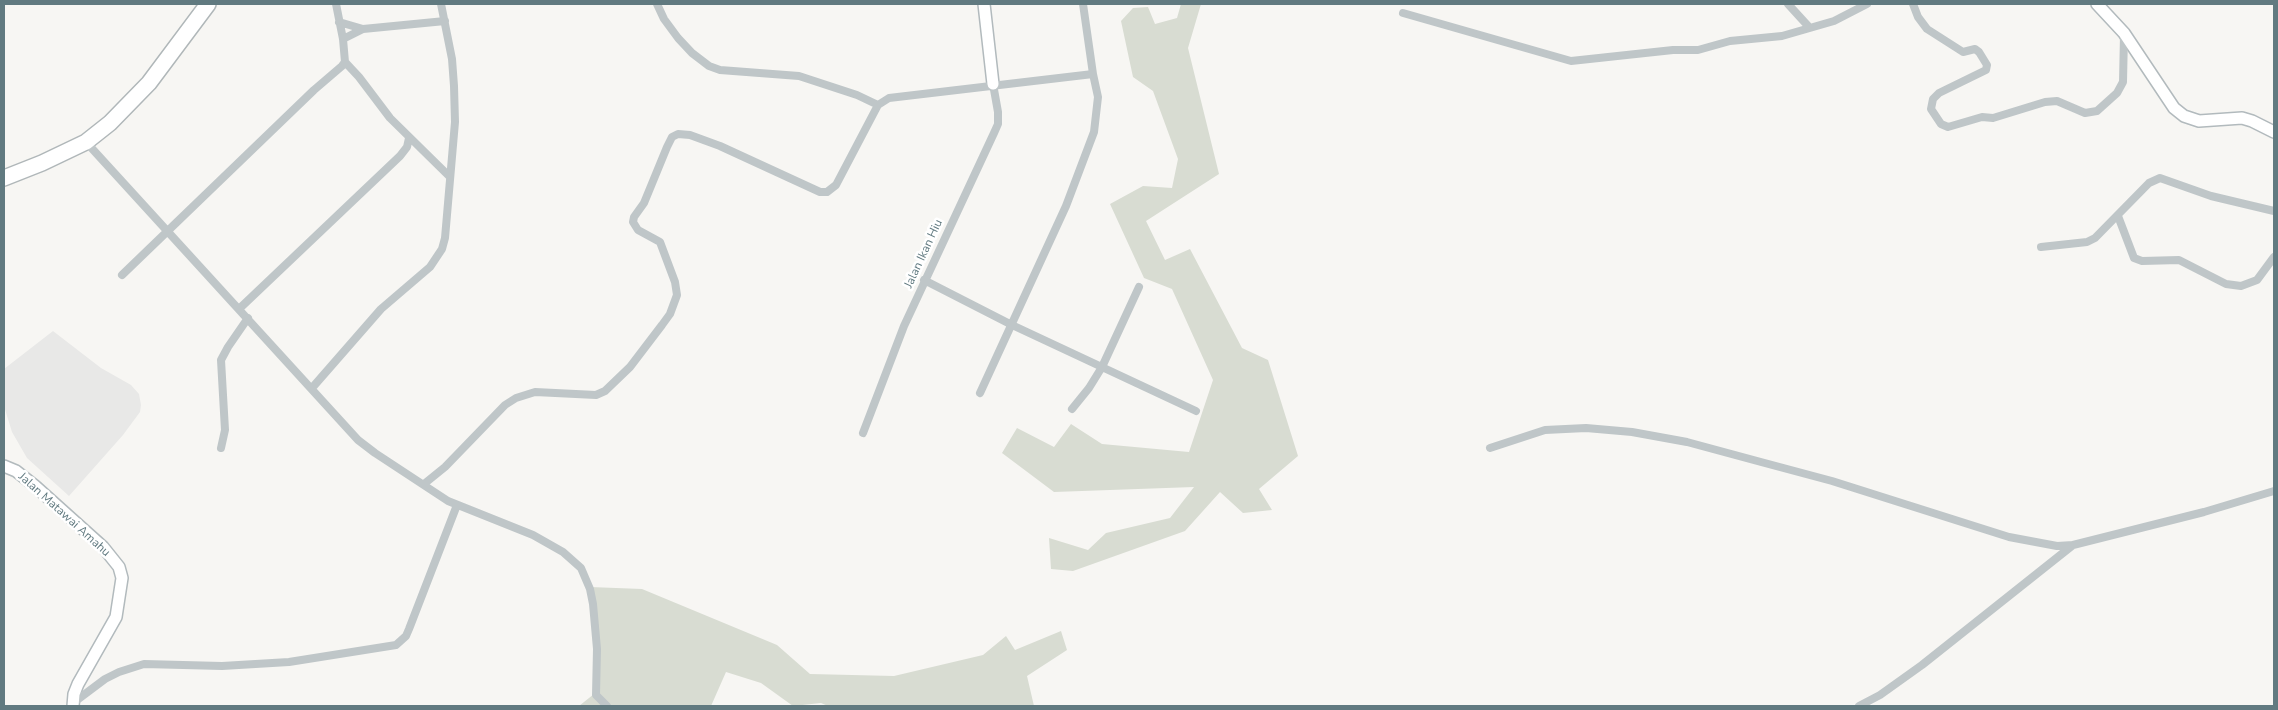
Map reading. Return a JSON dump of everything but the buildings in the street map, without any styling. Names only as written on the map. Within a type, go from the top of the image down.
[{"type":"highway","points":[[4,178],[42,163],[86,142],[128,107],[149,83],[208,4]]},
{"type":"street","points":[[336,4],[343,39],[345,62],[359,77],[390,118],[450,177]]},
{"type":"street","points":[[312,388],[375,315],[421,276],[437,257],[446,238],[455,122],[454,86],[441,4]]},
{"type":"street","points":[[657,4],[664,19],[678,38],[692,53],[709,66],[720,70],[799,76],[857,95],[878,105]]},
{"type":"street","points":[[984,4],[993,84]]},
{"type":"street","points":[[980,393],[1066,206],[1094,132],[1098,97],[1083,4]]},
{"type":"street","points":[[1788,4],[1809,27]]},
{"type":"street","points":[[1403,12],[1571,61],[1673,50],[1698,50],[1730,41],[1782,36],[1834,21],[1867,4]]},
{"type":"street","points":[[1913,4],[1918,17],[1927,29],[1963,52],[1975,49],[1987,65],[1986,70],[1939,92],[1934,99],[1932,108],[1941,124],[1948,127],[1982,117],[1993,118],[2045,102],[2057,101],[2085,114],[2097,111],[2117,93],[2123,82],[2124,33]]},
{"type":"street","points":[[2097,4],[2124,33],[2174,108],[2184,116],[2198,121],[2242,118],[2252,120],[2274,132]]},
{"type":"street","points":[[343,39],[363,30],[444,21]]},
{"type":"street","points":[[339,22],[363,30]]},
{"type":"street","points":[[122,274],[345,62]]},
{"type":"street","points":[[424,484],[445,467],[496,414],[516,398],[534,392],[596,394],[604,391],[630,367],[670,314],[677,295],[675,282],[660,242],[638,230],[633,222],[672,137],[681,133],[690,135],[720,146],[820,192],[827,192],[836,185],[878,105],[893,97],[1093,74]]},
{"type":"street","name":"Jalan Ikan Hiu","points":[[862,433],[888,362],[924,280],[998,124],[993,84]]},
{"type":"street","points":[[239,309],[400,156],[407,147],[409,138]]},
{"type":"street","points":[[86,142],[358,440],[375,453],[457,505],[547,542],[581,568],[590,589],[593,604],[597,648],[596,695],[607,706]]},
{"type":"street","points":[[2041,246],[2087,242],[2102,232],[2149,183],[2160,178],[2211,196],[2274,211]]},
{"type":"street","points":[[2118,216],[2134,258],[2142,261],[2179,260],[2226,284],[2241,286],[2251,283],[2262,275],[2274,257]]},
{"type":"street","points":[[924,280],[1012,325],[1196,411]]},
{"type":"street","points":[[1072,410],[1102,367],[1138,287]]},
{"type":"street","points":[[221,448],[225,430],[221,360],[248,318]]},
{"type":"street","points":[[1490,448],[1545,430],[1586,428],[1632,432],[1687,442],[1832,481],[2009,537],[2048,546],[2073,545],[2204,512],[2274,490]]},
{"type":"street","name":"Jalan Matawai Amahu","points":[[4,466],[16,471],[35,486],[103,547],[119,567],[122,578],[116,617],[78,684],[73,704]]},
{"type":"street","points":[[73,704],[105,679],[144,664],[213,666],[289,662],[396,645],[406,636],[457,505]]},
{"type":"street","points":[[1859,706],[1880,695],[1922,665],[2073,545]]},
{"type":"shaded area","points":[[1181,4],[1201,4],[1188,48],[1219,174],[1146,221],[1165,260],[1190,249],[1242,348],[1268,360],[1298,456],[1259,489],[1272,510],[1243,513],[1220,492],[1185,531],[1073,571],[1051,569],[1049,538],[1088,550],[1106,533],[1170,518],[1194,487],[1054,492],[1002,453],[1017,428],[1054,447],[1071,424],[1102,444],[1189,452],[1213,380],[1172,289],[1144,278],[1110,204],[1143,186],[1172,188],[1178,159],[1153,91],[1133,77],[1121,21],[1133,8],[1148,7],[1155,24],[1177,18]]},
{"type":"shaded area","points":[[53,331],[101,368],[131,385],[139,394],[141,405],[140,412],[123,435],[69,496],[27,458],[12,432],[4,406],[4,369]]},
{"type":"shaded area","points":[[590,587],[642,589],[777,645],[810,674],[894,676],[983,655],[1006,636],[1015,650],[1061,631],[1067,650],[1027,676],[1034,706],[828,706],[821,703],[793,706],[761,683],[726,672],[711,706],[579,706],[599,690]]}]
